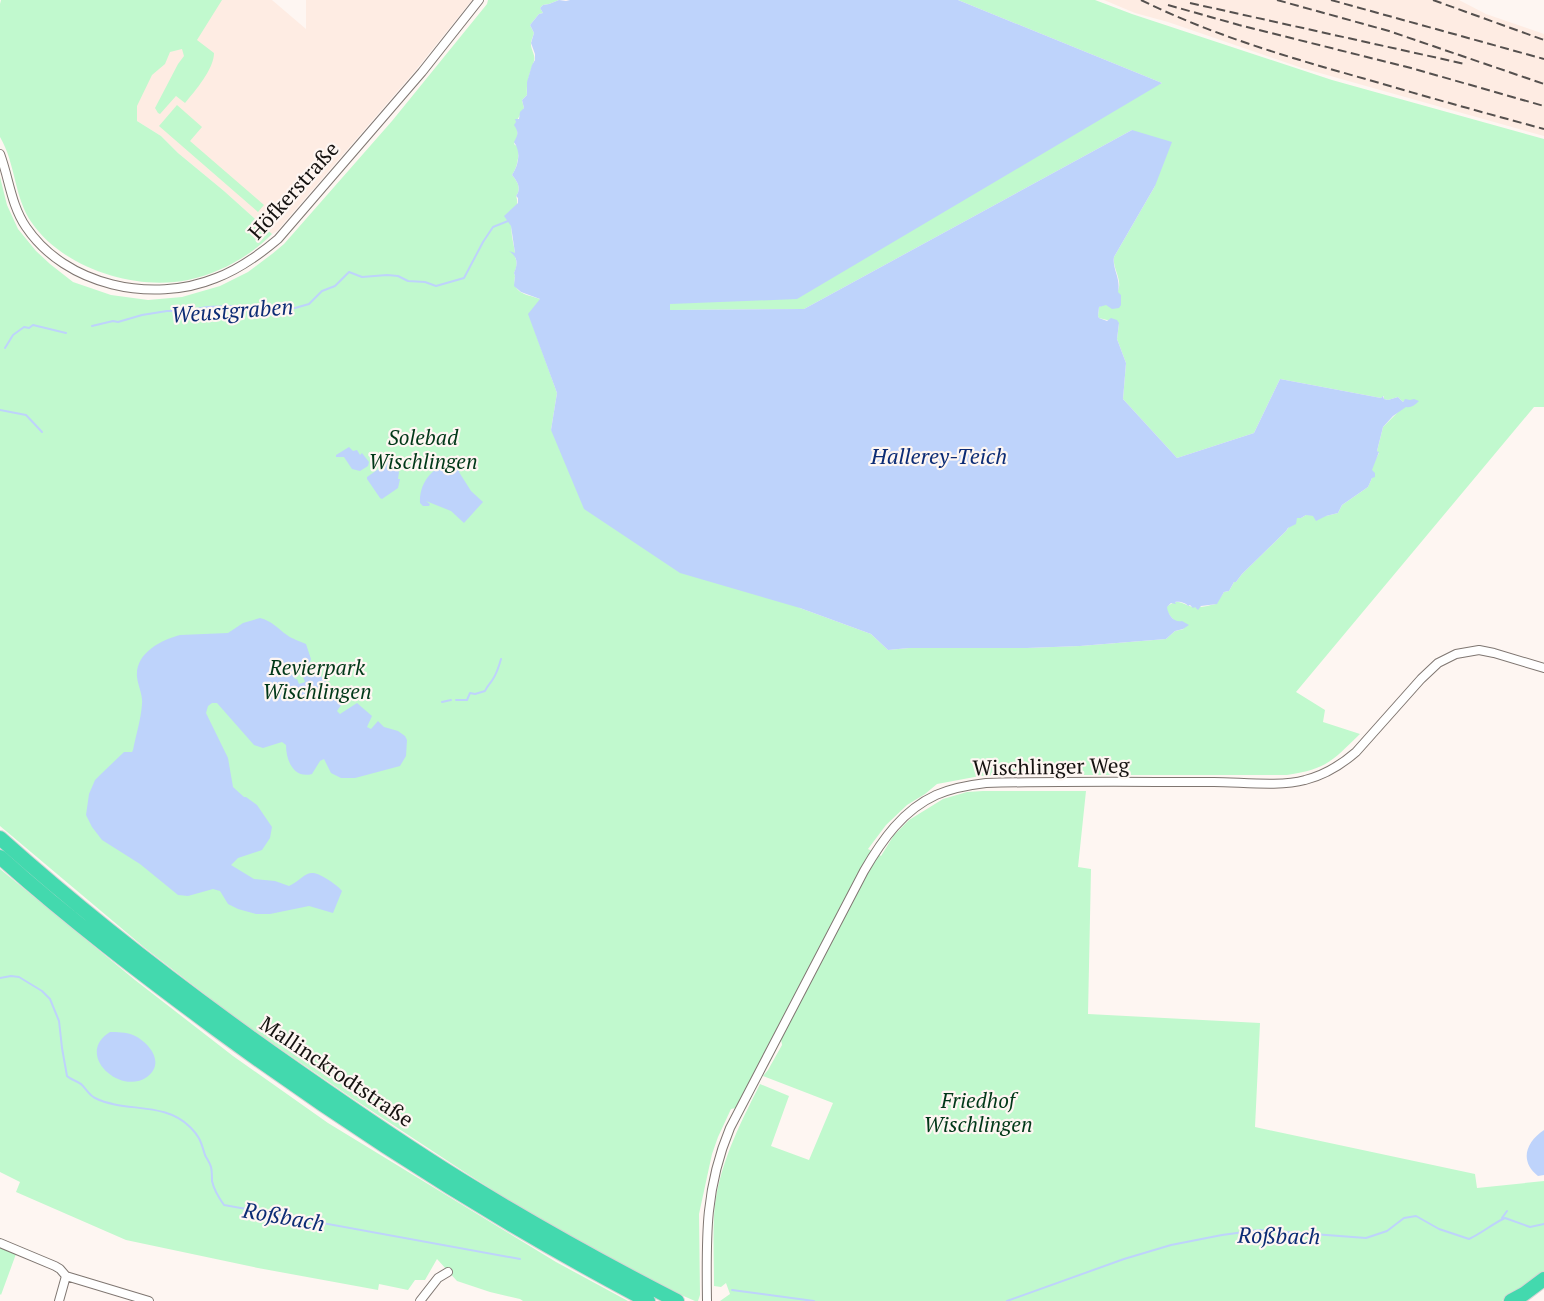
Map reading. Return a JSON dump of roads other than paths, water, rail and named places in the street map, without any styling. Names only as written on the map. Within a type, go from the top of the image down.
[{"type":"highway","name":"Mallinckrodtstraße","points":[[0,838],[140,955],[234,1026],[347,1105],[462,1181],[584,1253],[678,1301]]},
{"type":"highway","name":"Mallinckrodtstraße","points":[[0,857],[130,966],[343,1120],[533,1238],[648,1301]]},
{"type":"highway","points":[[1510,1301],[1544,1279]]},
{"type":"street","name":"Höfkerstraße","points":[[0,154],[24,225],[41,245],[66,266],[94,279],[131,288],[162,290],[198,285],[243,266],[278,239],[422,72],[479,0]]},
{"type":"street","name":"Wischlinger Weg","points":[[707,1301],[707,1220],[712,1186],[730,1128],[874,853],[892,828],[913,810],[941,793],[986,783],[1290,783],[1304,781],[1330,771],[1356,752],[1421,679],[1438,663],[1456,654],[1479,650],[1544,668]]},
{"type":"street","points":[[0,1243],[55,1266],[66,1276],[149,1301]]},
{"type":"street","points":[[420,1301],[438,1278],[448,1272]]},
{"type":"street","points":[[58,1301],[66,1276]]},
{"type":"water","name":"Hallerey-Teich","points":[[559,0],[958,0],[1162,83],[797,299],[670,304],[670,310],[804,309],[1132,130],[1172,142],[1155,186],[1114,257],[1121,305],[1119,308],[1112,309],[1106,305],[1099,307],[1098,316],[1107,321],[1111,318],[1117,320],[1119,323],[1117,339],[1126,363],[1123,399],[1177,458],[1254,433],[1280,379],[1381,398],[1383,396],[1388,400],[1398,397],[1403,402],[1405,399],[1419,401],[1393,416],[1383,427],[1377,451],[1379,452],[1372,470],[1375,477],[1372,478],[1368,487],[1342,505],[1338,513],[1316,521],[1313,516],[1306,515],[1297,518],[1296,524],[1288,528],[1234,582],[1229,591],[1224,592],[1217,604],[1201,606],[1198,610],[1183,602],[1171,603],[1167,607],[1172,618],[1189,625],[1175,631],[1166,639],[1080,646],[888,650],[871,634],[800,608],[680,573],[584,509],[551,430],[557,393],[528,314],[540,299],[521,292],[514,286],[516,261],[509,251],[515,253],[511,226],[504,216],[518,203],[516,196],[519,190],[518,185],[512,175],[518,158],[518,150],[514,142],[517,132],[514,125],[515,119],[519,119],[520,112],[524,108],[522,100],[527,95],[527,82],[535,60],[531,43],[534,33],[530,25],[539,14],[543,13],[540,8],[543,5]]},
{"type":"water","points":[[349,447],[353,451],[357,450],[360,455],[362,453],[369,462],[368,466],[360,471],[352,469],[344,457],[336,457]]},
{"type":"water","points":[[388,458],[399,472],[398,479],[400,479],[398,488],[382,499],[367,477],[380,468],[378,465]]},
{"type":"water","points":[[454,461],[460,462],[459,472],[471,491],[483,502],[464,523],[451,511],[426,501],[430,504],[429,506],[423,506],[420,503],[422,488],[429,476],[440,467]]},
{"type":"water","points":[[260,618],[291,638],[306,644],[310,662],[292,674],[299,684],[305,682],[303,677],[316,671],[344,701],[337,711],[340,714],[357,703],[372,716],[367,727],[371,729],[378,721],[384,727],[398,731],[407,740],[406,756],[400,766],[355,778],[341,778],[331,773],[324,759],[320,761],[312,774],[300,774],[289,763],[286,745],[282,742],[263,748],[254,745],[217,703],[208,706],[206,713],[228,758],[233,787],[257,805],[272,827],[270,838],[262,850],[238,858],[231,865],[254,879],[275,881],[289,886],[307,874],[320,875],[342,891],[333,913],[309,906],[270,914],[256,914],[228,904],[220,891],[213,889],[188,896],[178,895],[140,864],[102,840],[86,815],[89,794],[95,780],[124,752],[133,750],[142,704],[137,669],[145,654],[158,644],[173,637],[228,633],[243,623]]},
{"type":"water","points":[[110,1032],[133,1035],[145,1043],[155,1059],[153,1071],[147,1077],[136,1081],[125,1081],[105,1070],[99,1061],[97,1051],[100,1041]]},
{"type":"water","points":[[1544,1130],[1544,1175],[1538,1176],[1528,1164],[1527,1152],[1533,1140]]},
{"type":"waterway","name":"Weustgraben","points":[[92,326],[142,315],[207,307],[295,308],[309,304],[322,291],[335,286],[349,272],[362,277],[398,276],[408,281],[425,282],[436,286],[464,278],[493,227],[508,221]]},
{"type":"waterway","name":"Weustgraben","points":[[5,348],[13,335],[24,327],[29,328],[33,325],[66,333]]},
{"type":"waterway","points":[[0,410],[26,415],[42,432]]},
{"type":"waterway","points":[[456,700],[467,700],[470,693],[485,691],[496,674],[501,659]]},
{"type":"waterway","points":[[442,702],[451,700]]},
{"type":"waterway","name":"Roßbach","points":[[0,978],[19,977],[42,991],[50,999],[59,1021],[67,1076],[70,1079],[80,1084],[95,1098],[119,1105],[156,1110],[180,1119],[190,1127],[200,1140],[211,1167],[214,1188],[224,1205],[520,1259]]},
{"type":"waterway","name":"Roßbach","points":[[1502,1218],[1507,1211]]},
{"type":"waterway","name":"Roßbach","points":[[1007,1301],[1124,1259],[1171,1245],[1222,1235],[1259,1230],[1366,1238],[1387,1231],[1404,1218],[1416,1216],[1439,1229],[1469,1239],[1505,1218],[1530,1227],[1544,1224]]},
{"type":"waterway","name":"Roßbach","points":[[732,1290],[814,1301]]},
{"type":"railway","points":[[1141,0],[1196,25],[1282,55],[1544,129]]},
{"type":"railway","points":[[1277,0],[1389,31],[1544,84]]},
{"type":"railway","points":[[1331,0],[1544,59]]},
{"type":"railway","points":[[1433,0],[1544,40]]},
{"type":"railway","points":[[1190,3],[1465,64]]},
{"type":"railway","points":[[1168,5],[1411,68],[1544,106]]},
{"type":"park label","name":"Solebad Wischlingen","points":[[423,449]]},
{"type":"park label","name":"Revierpark Wischlingen","points":[[317,679]]},
{"type":"park label","name":"Friedhof Wischlingen","points":[[978,1112]]}]
